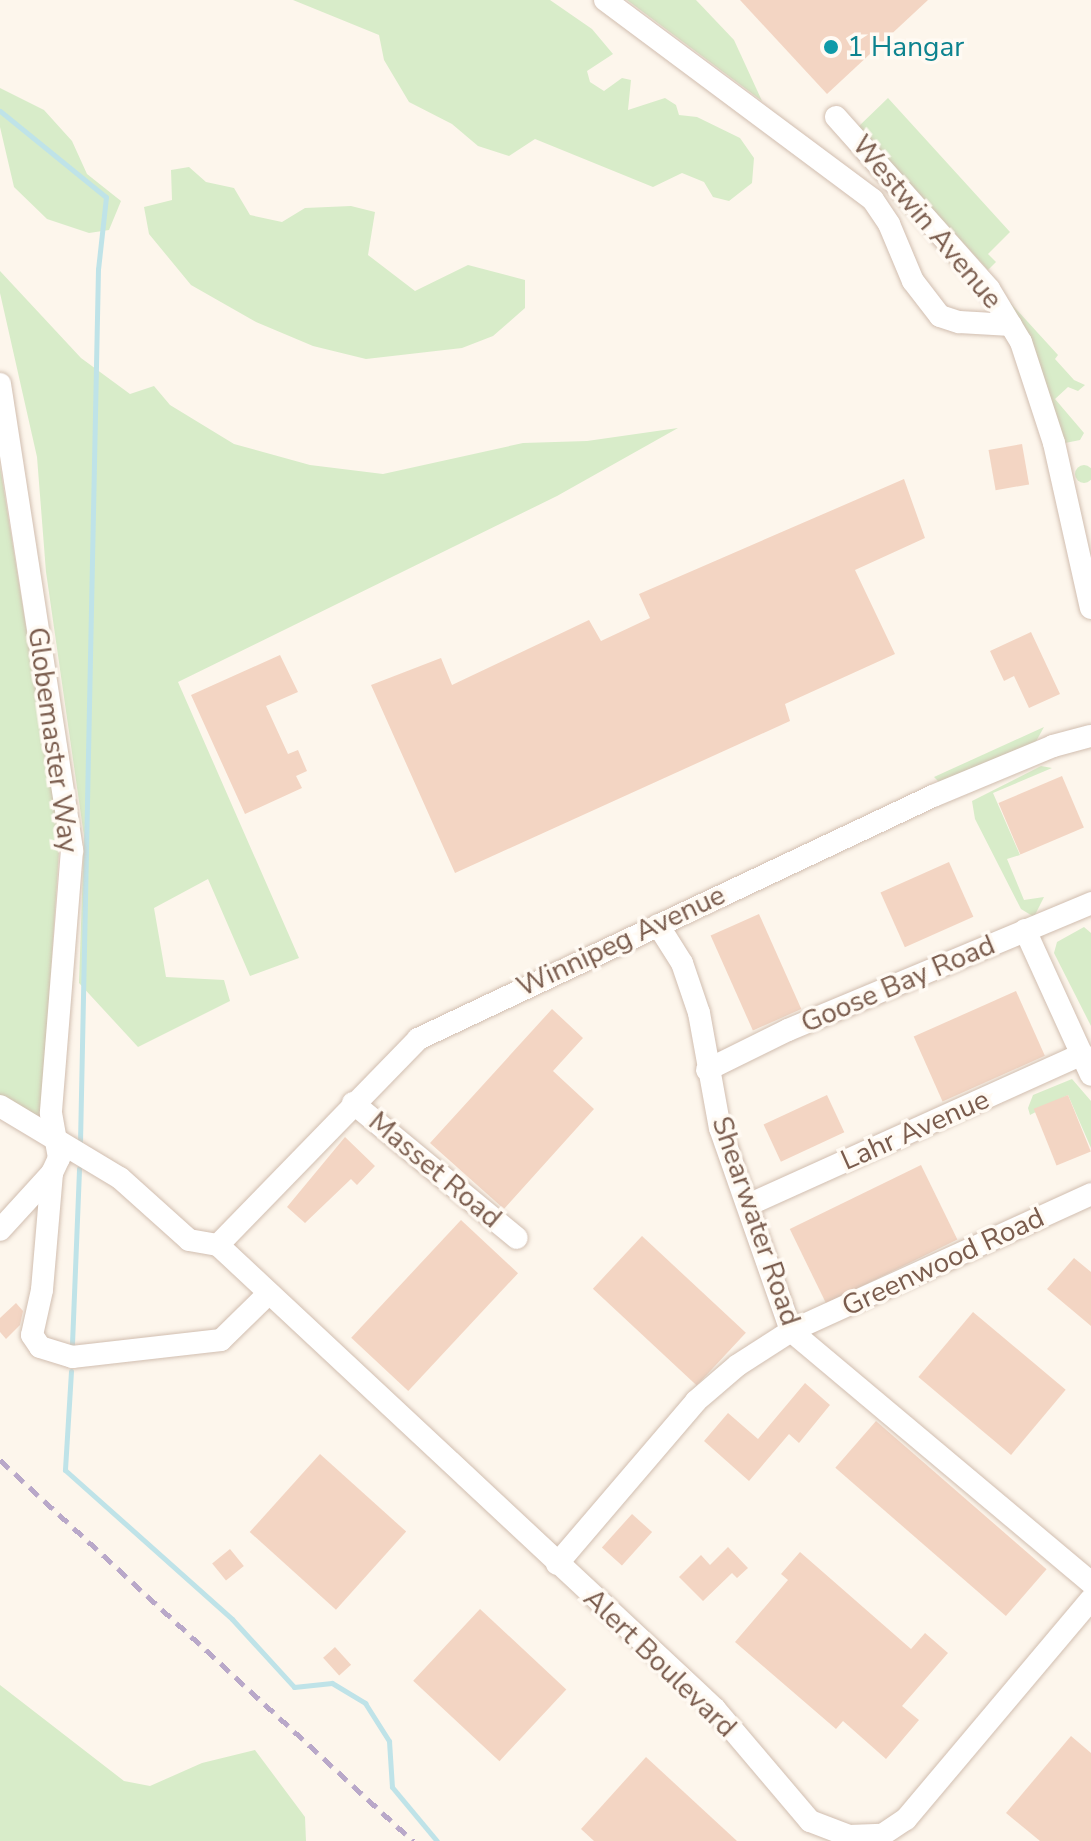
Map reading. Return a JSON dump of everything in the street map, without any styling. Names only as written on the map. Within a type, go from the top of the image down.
[{"type":"street","points":[[605,0],[873,200],[889,224],[913,281],[940,316],[959,322],[1011,325]]},
{"type":"street","name":"Westwin Avenue","points":[[836,117],[943,232],[989,289],[1011,325],[1054,443],[1091,608]]},
{"type":"street","name":"Globemaster Way","points":[[0,384],[72,850],[51,1113],[59,1145]]},
{"type":"street","name":"Winnipeg Avenue","points":[[218,1245],[418,1039],[933,796],[1053,746],[1091,736]]},
{"type":"street","name":"Goose Bay Road","points":[[707,1070],[1091,903]]},
{"type":"street","name":"Shearwater Road","points":[[658,925],[682,963],[691,988],[707,1070],[791,1331],[1091,1583]]},
{"type":"street","points":[[1025,930],[1091,1075]]},
{"type":"street","name":"Lahr Avenue","points":[[748,1205],[1082,1054]]},
{"type":"street","name":"Masset Road","points":[[353,1103],[517,1238]]},
{"type":"street","points":[[0,1106],[59,1145],[120,1178],[189,1240],[218,1245]]},
{"type":"street","points":[[59,1145],[52,1173],[39,1308],[32,1335],[40,1347],[72,1357],[121,1355],[221,1340],[269,1293]]},
{"type":"street","points":[[0,1230],[52,1173]]},
{"type":"street","name":"Greenwood Road","points":[[557,1564],[696,1401],[791,1331],[1091,1194]]},
{"type":"street","name":"Alert Boulevard","points":[[218,1245],[715,1709],[810,1821],[849,1836],[882,1835],[906,1819],[1091,1599]]},
{"type":"green space","points":[[293,0],[550,0],[592,29],[613,54],[587,71],[590,82],[604,91],[622,78],[631,80],[628,110],[665,98],[676,105],[679,115],[697,117],[740,138],[754,158],[752,183],[729,201],[713,197],[704,182],[682,173],[653,187],[535,139],[509,156],[478,146],[452,124],[409,102],[384,60],[379,35]]},
{"type":"green space","points":[[627,0],[696,0],[734,40],[762,101]]},
{"type":"green space","points":[[0,88],[44,110],[72,141],[87,174],[121,201],[109,230],[89,233],[47,219],[14,187],[0,127]]},
{"type":"green space","points":[[888,98],[1010,232],[988,254],[996,262],[988,270],[858,127]]},
{"type":"green space","points":[[189,167],[206,182],[234,188],[250,215],[282,222],[305,208],[351,206],[375,212],[368,255],[415,291],[468,265],[525,280],[525,308],[493,336],[462,348],[366,359],[313,346],[256,322],[191,285],[149,234],[144,207],[172,200],[171,170]]},
{"type":"green space","points":[[0,271],[81,358],[130,394],[154,386],[170,405],[234,444],[310,465],[383,474],[523,443],[587,441],[678,428],[557,496],[178,682],[299,958],[250,976],[208,879],[154,908],[166,977],[224,980],[230,1001],[138,1047],[79,983],[84,836],[46,572],[37,457],[0,293]]},
{"type":"green space","points":[[1005,297],[1058,355],[1055,359],[1074,380],[1085,385],[1078,391],[1068,387],[1055,399],[1084,433],[1080,440],[1065,443]]},
{"type":"green space","points":[[1084,465],[1093,474],[1084,483],[1075,474]]},
{"type":"green space","points":[[0,466],[60,837],[41,1117],[30,1118],[0,1096]]},
{"type":"green space","points":[[1044,727],[1034,745],[940,783],[934,777]]},
{"type":"green space","points":[[1041,766],[1052,768],[993,793],[1020,855],[1007,859],[1024,900],[1044,897],[1034,917],[1021,909],[975,819],[972,801]]},
{"type":"green space","points":[[1084,927],[1091,933],[1091,1026],[1054,953],[1057,942]]},
{"type":"green space","points":[[1072,1079],[1091,1101],[1091,1148],[1068,1095],[1030,1115],[1028,1108],[1033,1095]]},
{"type":"green space","points":[[0,1685],[124,1781],[150,1786],[202,1763],[255,1750],[305,1817],[306,1841],[0,1841]]},
{"type":"building","name":"1 Hangar","points":[[740,0],[928,0],[827,94]]},
{"type":"building","points":[[1022,444],[1029,484],[996,490],[989,450]]},
{"type":"building","points":[[904,479],[925,538],[855,570],[895,654],[785,704],[790,721],[455,873],[371,685],[441,658],[452,685],[589,620],[601,641],[650,618],[639,594]]},
{"type":"building","points":[[1031,632],[1060,694],[1029,708],[1014,676],[1004,681],[990,651]]},
{"type":"building","points":[[280,655],[298,692],[266,706],[288,754],[298,750],[307,771],[296,776],[302,788],[245,814],[191,695]]},
{"type":"building","points":[[1062,776],[1084,828],[1020,855],[998,803]]},
{"type":"building","points":[[949,862],[973,917],[905,947],[880,893]]},
{"type":"building","points":[[759,914],[801,1009],[753,1031],[711,936]]},
{"type":"building","points":[[1016,991],[1045,1056],[943,1101],[914,1037]]},
{"type":"building","points":[[552,1009],[583,1038],[553,1071],[594,1109],[504,1209],[430,1143]]},
{"type":"building","points":[[827,1095],[844,1132],[781,1162],[764,1125]]},
{"type":"building","points":[[1068,1095],[1091,1152],[1057,1165],[1034,1109]]},
{"type":"building","points":[[345,1137],[375,1166],[357,1185],[351,1179],[305,1223],[287,1207]]},
{"type":"building","points":[[921,1165],[957,1240],[826,1304],[790,1229]]},
{"type":"building","points":[[461,1220],[518,1273],[408,1391],[351,1338]]},
{"type":"building","points":[[642,1236],[746,1333],[697,1386],[593,1289]]},
{"type":"building","points":[[1074,1258],[1091,1272],[1091,1326],[1047,1289]]},
{"type":"building","points":[[16,1303],[23,1311],[20,1325],[6,1339],[0,1332],[0,1318]]},
{"type":"building","points":[[973,1312],[1066,1390],[1011,1455],[918,1377]]},
{"type":"building","points":[[805,1383],[830,1405],[799,1443],[789,1434],[749,1481],[704,1441],[728,1413],[758,1439]]},
{"type":"building","points":[[876,1421],[1047,1569],[1006,1616],[835,1468]]},
{"type":"building","points":[[320,1454],[406,1532],[336,1610],[250,1532]]},
{"type":"building","points":[[632,1514],[652,1532],[622,1566],[602,1547]]},
{"type":"building","points":[[728,1547],[748,1568],[737,1578],[732,1573],[703,1601],[679,1577],[701,1555],[710,1565]]},
{"type":"building","points":[[230,1549],[244,1566],[226,1581],[212,1563]]},
{"type":"building","points":[[800,1552],[911,1649],[925,1633],[948,1653],[902,1706],[919,1720],[886,1759],[843,1721],[836,1729],[735,1642],[788,1580],[781,1574]]},
{"type":"building","points":[[480,1609],[566,1689],[499,1761],[413,1681]]},
{"type":"building","points":[[335,1647],[351,1665],[339,1676],[323,1658]]},
{"type":"building","points":[[1071,1736],[1091,1753],[1091,1841],[1040,1841],[1006,1813]]},
{"type":"building","points":[[646,1757],[737,1841],[594,1841],[581,1829]]},
{"type":"waterway","points":[[0,111],[106,197],[98,269],[80,1144]]},
{"type":"waterway","points":[[72,1344],[79,1168]]},
{"type":"waterway","points":[[71,1371],[65,1470],[232,1619],[294,1687],[332,1683],[365,1703],[389,1741],[392,1787],[437,1841]]},
{"type":"railway","points":[[0,1460],[413,1841]]},
{"type":"place","name":"1 Hangar","points":[[831,47]]}]
